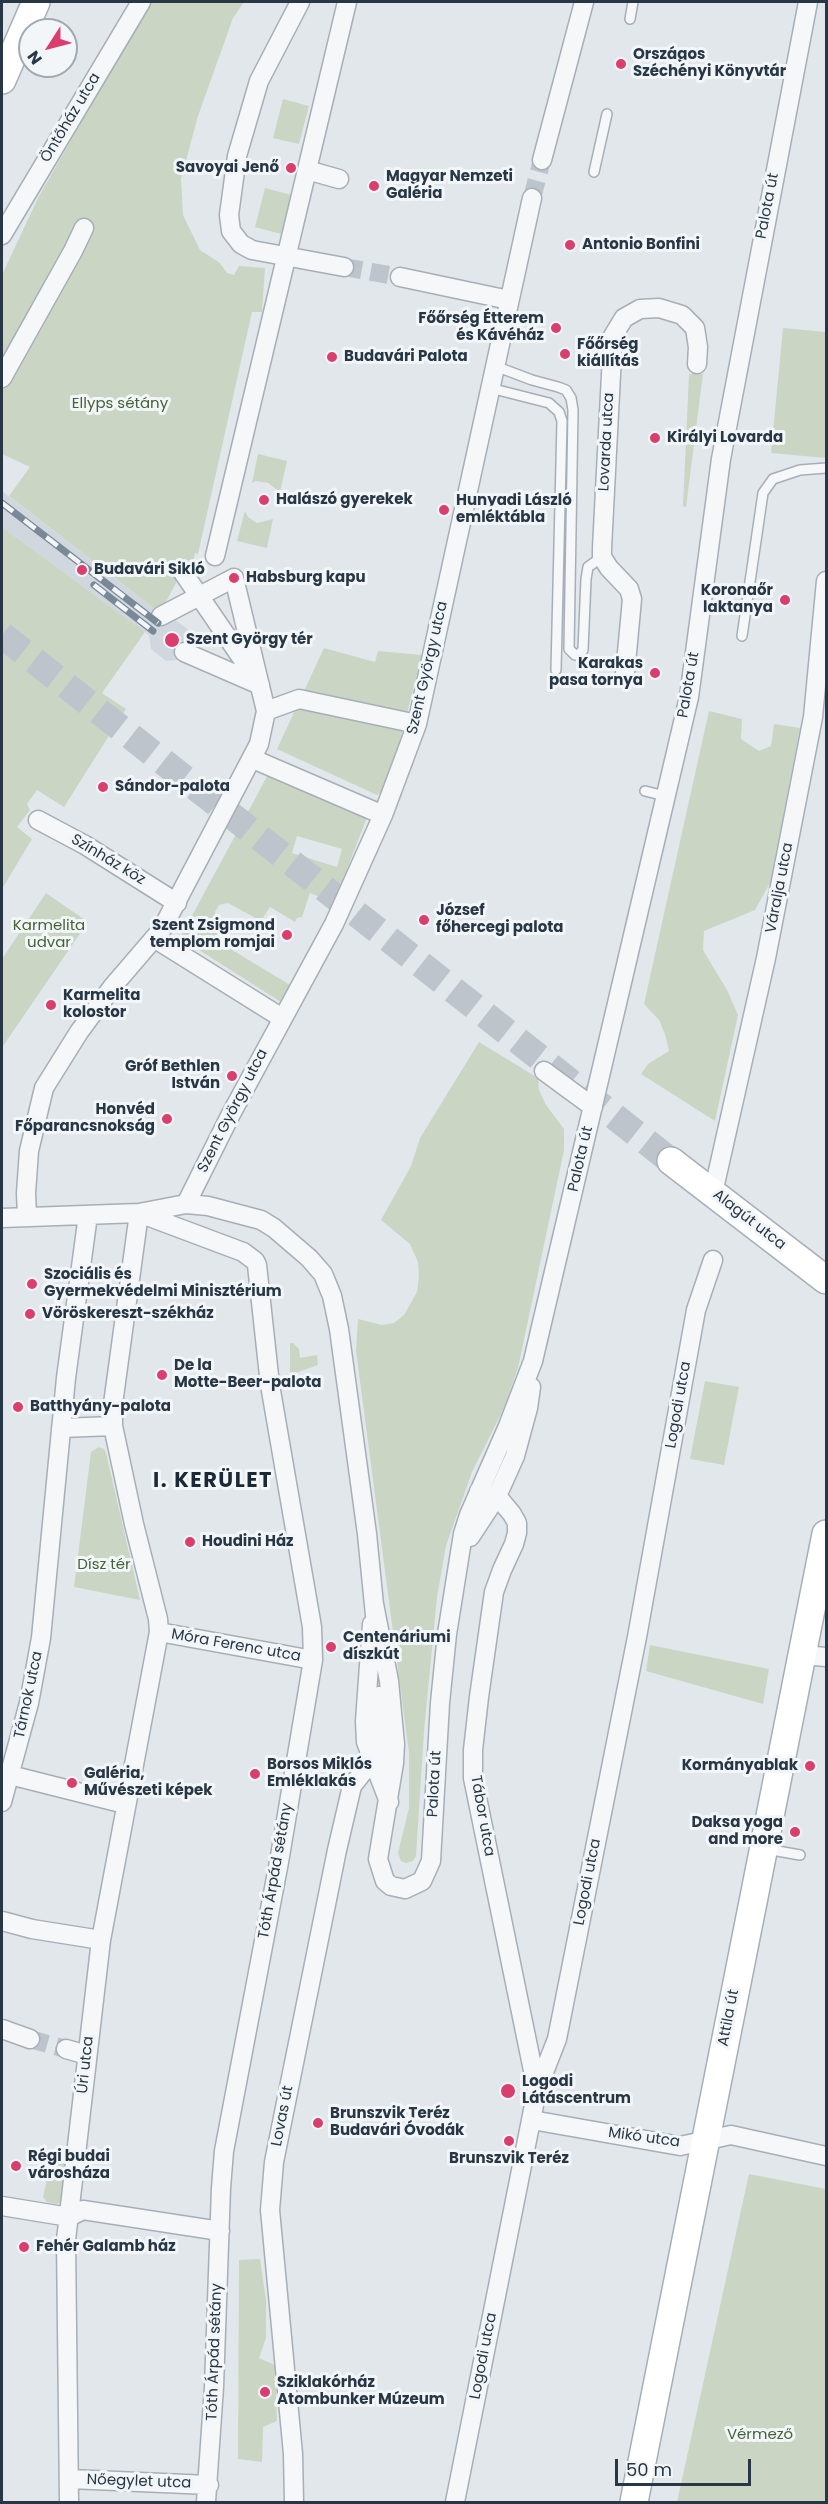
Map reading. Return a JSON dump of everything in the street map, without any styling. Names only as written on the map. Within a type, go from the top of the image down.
[{"type":"main road","points":[[2,80],[36,2]]},
{"type":"main road","name":"Alagút utca","points":[[671,1161],[826,1280]]},
{"type":"main road","name":"Attila út","points":[[634,2502],[763,1849],[814,1656],[826,1534]]},
{"type":"street","name":"Öntőház utca","points":[[2,236],[141,2]]},
{"type":"street","points":[[300,2],[259,81],[237,156],[229,215],[231,231],[241,244],[252,250],[344,267]]},
{"type":"street","points":[[215,556],[347,2]]},
{"type":"street","points":[[542,160],[584,2]]},
{"type":"street","name":"Palota út","points":[[458,1563],[479,1520],[497,1497],[520,1442],[528,1408],[533,1361],[689,697],[721,459],[808,2]]},
{"type":"street","points":[[307,170],[339,179]]},
{"type":"street","name":"Szent György utca","points":[[186,1204],[282,1018],[334,924],[383,815],[417,724],[532,198]]},
{"type":"street","points":[[2,378],[84,228]]},
{"type":"street","points":[[400,277],[509,300]]},
{"type":"street","name":"Lovarda utca","points":[[603,557],[613,336],[624,318],[640,309],[659,308],[682,315],[695,328],[698,347],[697,364]]},
{"type":"street","points":[[603,557],[609,568],[628,589],[632,599],[625,674]]},
{"type":"street","points":[[182,571],[260,685]]},
{"type":"street","points":[[27,1216],[29,1151],[44,1088],[99,1004],[154,938],[177,903],[259,744],[266,711],[234,578],[161,616]]},
{"type":"street","name":"Váralja utca","points":[[713,1193],[766,958],[813,717],[826,580]]},
{"type":"street","points":[[184,652],[260,685]]},
{"type":"street","points":[[266,711],[299,699],[417,724]]},
{"type":"street","points":[[253,759],[383,815]]},
{"type":"street","name":"Színház köz","points":[[38,820],[85,845],[177,903]]},
{"type":"street","points":[[154,938],[282,1018]]},
{"type":"street","points":[[544,1071],[593,1107]]},
{"type":"street","name":"Palota út","points":[[139,1213],[186,1204],[229,1210],[261,1220],[297,1246],[323,1274],[332,1296],[343,1352],[374,1604],[381,1725],[389,1802],[378,1852],[379,1866],[385,1881],[399,1889],[411,1888],[422,1881],[429,1871],[431,1861],[438,1724],[447,1634],[466,1522],[508,1426],[533,1361]]},
{"type":"street","points":[[2,1218],[139,1213],[113,1404],[113,1426],[134,1524],[158,1619],[159,1632]]},
{"type":"street","name":"Tóth Árpád sétány","points":[[139,1213],[243,1252],[257,1265],[270,1384],[309,1602],[313,1660],[279,1862],[224,2151],[207,2494]]},
{"type":"street","points":[[88,1215],[61,1428],[113,1426]]},
{"type":"street","name":"Logodi utca","points":[[455,2502],[537,2090],[557,2039],[639,1625],[696,1310],[713,1260]]},
{"type":"street","name":"Tárnok utca","points":[[2,1802],[29,1703],[47,1586],[61,1428]]},
{"type":"street","points":[[479,1491],[497,1497]]},
{"type":"street","name":"Tábor utca","points":[[497,1497],[512,1514],[517,1523],[518,1533],[494,1592],[473,1750],[473,1778],[537,2090]]},
{"type":"street","name":"Móra Ferenc utca","points":[[159,1632],[313,1660]]},
{"type":"street","name":"Úri utca","points":[[69,2502],[66,2240],[101,1940],[159,1632]]},
{"type":"street","name":"Lovas út","points":[[294,2502],[293,2454],[270,2210],[274,2164],[352,1786],[363,1772],[385,1764]]},
{"type":"street","points":[[10,1775],[125,1804]]},
{"type":"street","points":[[2,1921],[32,1929],[101,1940]]},
{"type":"street","points":[[2,2029],[30,2039]]},
{"type":"street","points":[[66,2049],[87,2055]]},
{"type":"street","name":"Mikó utca","points":[[532,2120],[680,2146],[732,2135],[826,2156]]},
{"type":"street","points":[[2,2206],[69,2217],[83,2210],[220,2231]]},
{"type":"street","name":"Nőegylet utca","points":[[70,2479],[207,2494]]},
{"type":"lane","points":[[630,19],[633,2]]},
{"type":"lane","points":[[594,172],[607,114]]},
{"type":"lane","points":[[495,366],[566,390],[571,398],[573,410],[569,649],[575,655],[583,650],[588,567],[603,557]]},
{"type":"lane","points":[[490,388],[549,404],[559,412],[562,422],[556,670]]},
{"type":"lane","points":[[742,636],[764,493],[773,479],[800,470],[826,468]]},
{"type":"lane","points":[[645,791],[665,796]]},
{"type":"lane","points":[[763,1849],[800,1855]]},
{"type":"shaded area","name":"Budavári Sikló","points":[[2,491],[160,613],[174,619],[189,630],[192,642],[177,660],[166,661],[151,649],[149,635],[2,527]]},
{"type":"green space","name":"Ellyps sétány","points":[[150,2],[244,2],[233,18],[198,116],[181,179],[183,215],[200,250],[220,263],[227,273],[234,275],[239,266],[265,268],[262,312],[252,312],[198,554],[195,553],[192,568],[185,566],[160,613],[9,496],[30,467],[2,454],[2,275],[38,198]]},
{"type":"green space","points":[[283,99],[309,106],[299,144],[273,138]]},
{"type":"green space","points":[[265,188],[291,195],[281,234],[255,227]]},
{"type":"green space","points":[[783,328],[826,332],[826,458],[771,453]]},
{"type":"green space","points":[[689,374],[703,374],[686,507],[683,506]]},
{"type":"green space","points":[[258,454],[287,461],[280,492],[268,483],[256,481],[252,483]]},
{"type":"green space","points":[[245,511],[248,517],[257,523],[273,519],[267,548],[237,541]]},
{"type":"green space","points":[[2,527],[145,632],[102,693],[126,709],[64,807],[37,790],[27,804],[30,810],[17,827],[32,839],[2,889]]},
{"type":"green space","points":[[324,648],[375,662],[378,651],[422,655],[387,790],[377,795],[277,749]]},
{"type":"green space","points":[[709,711],[742,719],[741,739],[759,751],[771,746],[774,724],[800,728],[771,881],[755,910],[704,931],[703,950],[727,990],[738,1015],[715,1121],[641,1074],[648,1064],[669,1051],[659,1020],[644,1004]]},
{"type":"green space","points":[[271,769],[369,812],[334,903],[310,893],[302,917],[297,918],[295,922],[270,907],[261,921],[228,903],[219,905],[215,912],[217,920],[223,925],[214,939],[290,985],[281,1002],[180,938]],"holes":[[[297,836],[342,849],[337,867],[292,853]]]},
{"type":"green space","name":"Karmelita udvar","points":[[46,893],[88,922],[3,1046],[2,959]]},
{"type":"green space","points":[[479,1042],[538,1078],[539,1090],[546,1105],[564,1129],[564,1150],[518,1368],[504,1408],[472,1472],[446,1546],[437,1597],[424,1731],[416,1856],[413,1861],[406,1863],[401,1861],[398,1853],[409,1808],[409,1753],[356,1351],[358,1319],[382,1325],[394,1323],[404,1315],[417,1292],[418,1262],[410,1244],[381,1220],[411,1166],[420,1138]]},
{"type":"green space","points":[[290,1343],[299,1349],[300,1358],[317,1355],[318,1365],[290,1375]]},
{"type":"green space","points":[[705,1381],[739,1387],[724,1465],[690,1459]]},
{"type":"green space","name":"Dísz tér","points":[[99,1447],[106,1453],[140,1600],[74,1587],[91,1452]]},
{"type":"green space","points":[[650,1645],[769,1669],[763,1704],[646,1671]]},
{"type":"green space","points":[[55,2162],[64,2163],[68,2168],[63,2201],[57,2204],[47,2202],[43,2197],[50,2166]]},
{"type":"green space","name":"Vérmező","points":[[749,2174],[826,2189],[826,2502],[677,2502]]},
{"type":"green space","points":[[260,2259],[266,2300],[266,2338],[259,2358],[275,2365],[277,2421],[263,2427],[262,2462],[238,2459],[239,2260]]},
{"type":"tunnel","points":[[532,198],[542,160]]},
{"type":"tunnel","points":[[344,267],[400,277]]},
{"type":"tunnel","points":[[2,635],[671,1161]]},
{"type":"tunnel","points":[[30,2039],[66,2049]]},
{"type":"railway","points":[[2,503],[158,623]]},
{"type":"railway","points":[[94,585],[153,631]]},
{"type":"place","name":"Országos Széchényi Könyvtár","points":[[621,64]]},
{"type":"place","name":"Savoyai Jenő","points":[[291,168]]},
{"type":"place","name":"Magyar Nemzeti Galéria","points":[[374,186]]},
{"type":"place","name":"Antonio Bonfini","points":[[570,245]]},
{"type":"place","name":"Főőrség Étterem és Kávéház","points":[[556,328]]},
{"type":"place","name":"Főőrség kiállítás","points":[[565,354]]},
{"type":"place","name":"Budavári Palota","points":[[332,357]]},
{"type":"place","name":"Királyi Lovarda","points":[[655,438]]},
{"type":"place","name":"Halászó gyerekek","points":[[264,500]]},
{"type":"place","name":"Hunyadi László emléktábla","points":[[444,510]]},
{"type":"place","name":"Budavári Sikló","points":[[82,570]]},
{"type":"place","name":"Habsburg kapu","points":[[234,578]]},
{"type":"place","name":"Koronaőr laktanya","points":[[785,600]]},
{"type":"place","name":"Szent György tér","points":[[172,640]]},
{"type":"place","name":"Karakas pasa tornya","points":[[655,673]]},
{"type":"place","name":"Sándor-palota","points":[[103,787]]},
{"type":"place","name":"József főhercegi palota","points":[[424,920]]},
{"type":"place","name":"Szent Zsigmond templom romjai","points":[[287,935]]},
{"type":"place","name":"Karmelita kolostor","points":[[51,1005]]},
{"type":"place","name":"Gróf Bethlen István","points":[[232,1076]]},
{"type":"place","name":"Honvéd Főparancsnokság","points":[[167,1119]]},
{"type":"place","name":"Szociális és Gyermekvédelmi Minisztérium","points":[[32,1284]]},
{"type":"place","name":"Vöröskereszt-székház","points":[[30,1314]]},
{"type":"place","name":"De la Motte-Beer-palota","points":[[162,1375]]},
{"type":"place","name":"Batthyány-palota","points":[[18,1407]]},
{"type":"place","name":"Houdini Ház","points":[[190,1542]]},
{"type":"place","name":"Centenáriumi díszkút","points":[[331,1647]]},
{"type":"place","name":"Kormányablak","points":[[810,1766]]},
{"type":"place","name":"Borsos Miklós Emléklakás","points":[[255,1774]]},
{"type":"place","name":"Galéria, Művészeti képek","points":[[72,1783]]},
{"type":"place","name":"Daksa yoga and more","points":[[795,1832]]},
{"type":"place","name":"Logodi Látáscentrum","points":[[508,2091]]},
{"type":"place","name":"Brunszvik Teréz Budavári Óvodák","points":[[318,2123]]},
{"type":"place","name":"Brunszvik Teréz","points":[[509,2141]]},
{"type":"place","name":"Régi budai városháza","points":[[16,2166]]},
{"type":"place","name":"Fehér Galamb ház","points":[[24,2247]]},
{"type":"place","name":"Sziklakórház Atombunker Múzeum","points":[[265,2392]]},
{"type":"district","name":"I. KERÜLET","points":[[213,1482]]}]
